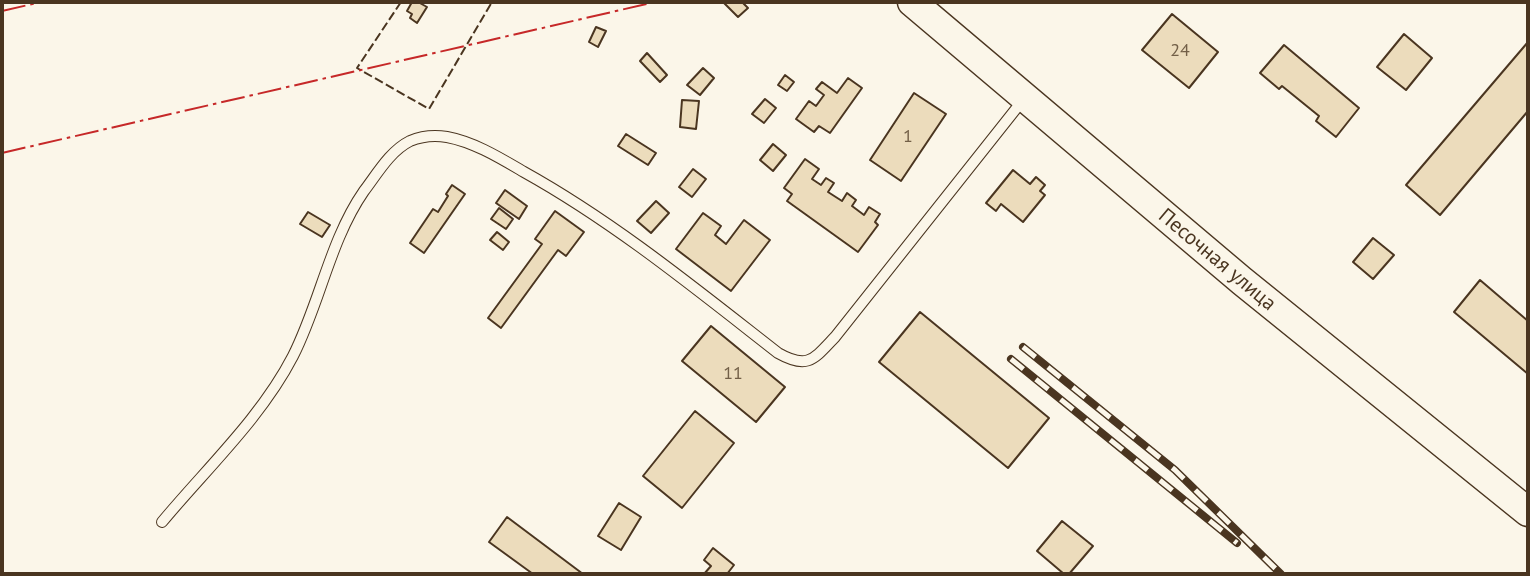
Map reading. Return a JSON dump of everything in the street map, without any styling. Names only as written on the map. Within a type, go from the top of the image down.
[{"type":"street","name":"Песочная улица","points":[[912,2],[1242,281],[1528,512]]},
{"type":"lane","points":[[162,522],[263,402],[292,357],[358,200],[381,168],[409,142],[422,138],[448,137],[494,155],[539,180],[682,278],[778,353],[801,363],[813,360],[835,337],[1024,98]]},
{"type":"building","points":[[412,2],[427,7],[417,23],[410,18],[412,14],[407,11]]},
{"type":"building","points":[[723,2],[742,2],[748,8],[738,17]]},
{"type":"building","points":[[1172,14],[1218,52],[1189,88],[1142,50]]},
{"type":"building","points":[[596,27],[606,31],[598,47],[589,42]]},
{"type":"building","points":[[1404,34],[1432,58],[1406,90],[1377,67]]},
{"type":"building","points":[[1528,42],[1528,111],[1440,215],[1406,185]]},
{"type":"building","points":[[1284,45],[1359,108],[1336,137],[1316,121],[1319,116],[1282,86],[1279,89],[1260,73]]},
{"type":"building","points":[[647,53],[667,75],[660,82],[640,61]]},
{"type":"building","points":[[703,68],[714,78],[700,95],[687,85]]},
{"type":"building","points":[[785,75],[794,82],[787,91],[778,85]]},
{"type":"building","points":[[848,78],[862,88],[830,133],[819,126],[814,132],[796,119],[809,101],[816,106],[824,95],[816,89],[822,82],[837,93]]},
{"type":"building","points":[[914,93],[946,114],[901,181],[870,160]]},
{"type":"building","points":[[765,99],[776,108],[764,123],[752,114]]},
{"type":"building","points":[[682,100],[699,101],[696,129],[680,127]]},
{"type":"building","points":[[626,134],[656,153],[648,165],[618,146]]},
{"type":"building","points":[[773,144],[786,155],[773,171],[760,160]]},
{"type":"building","points":[[805,159],[819,169],[812,179],[821,185],[826,178],[834,183],[828,192],[842,201],[847,193],[856,200],[852,206],[864,215],[869,207],[880,214],[875,222],[878,225],[858,252],[787,201],[792,194],[784,188]]},
{"type":"building","points":[[693,169],[706,179],[692,197],[679,187]]},
{"type":"building","points":[[1013,170],[1030,184],[1036,177],[1045,185],[1040,191],[1045,195],[1023,222],[1001,204],[996,211],[986,203]]},
{"type":"building","points":[[452,185],[465,194],[424,253],[410,243],[433,209],[438,212]]},
{"type":"building","points":[[505,190],[527,206],[519,219],[496,203]]},
{"type":"building","points":[[656,201],[669,213],[651,233],[637,221]]},
{"type":"building","points":[[499,208],[513,219],[506,229],[491,219]]},
{"type":"building","points":[[555,211],[584,232],[566,256],[558,250],[501,328],[488,318],[542,244],[535,239]]},
{"type":"building","points":[[308,212],[330,225],[322,237],[300,224]]},
{"type":"building","points":[[703,213],[721,226],[715,235],[726,244],[744,220],[770,240],[731,291],[676,249]]},
{"type":"building","points":[[497,232],[509,242],[503,250],[490,240]]},
{"type":"building","points":[[1373,238],[1394,255],[1373,279],[1353,262]]},
{"type":"building","points":[[1480,280],[1528,321],[1528,374],[1454,312]]},
{"type":"building","points":[[920,312],[1049,418],[1008,468],[879,362]]},
{"type":"building","points":[[711,326],[785,387],[756,422],[682,361]]},
{"type":"building","points":[[695,411],[734,443],[682,508],[643,476]]},
{"type":"building","points":[[619,503],[641,517],[621,550],[598,536]]},
{"type":"building","points":[[507,517],[583,574],[533,574],[489,542]]},
{"type":"building","points":[[1062,521],[1093,546],[1069,574],[1064,574],[1037,551]]},
{"type":"building","points":[[713,548],[734,565],[727,574],[704,574],[711,566],[704,560]]},
{"type":"railway","points":[[1023,347],[1175,470],[1281,574]]},
{"type":"railway","points":[[1011,359],[1237,543]]},
{"type":"fence","points":[[401,2],[357,68],[429,109],[492,2]]},
{"type":"power","points":[[2,11],[41,2]]},
{"type":"power","points":[[2,153],[655,2]]}]
